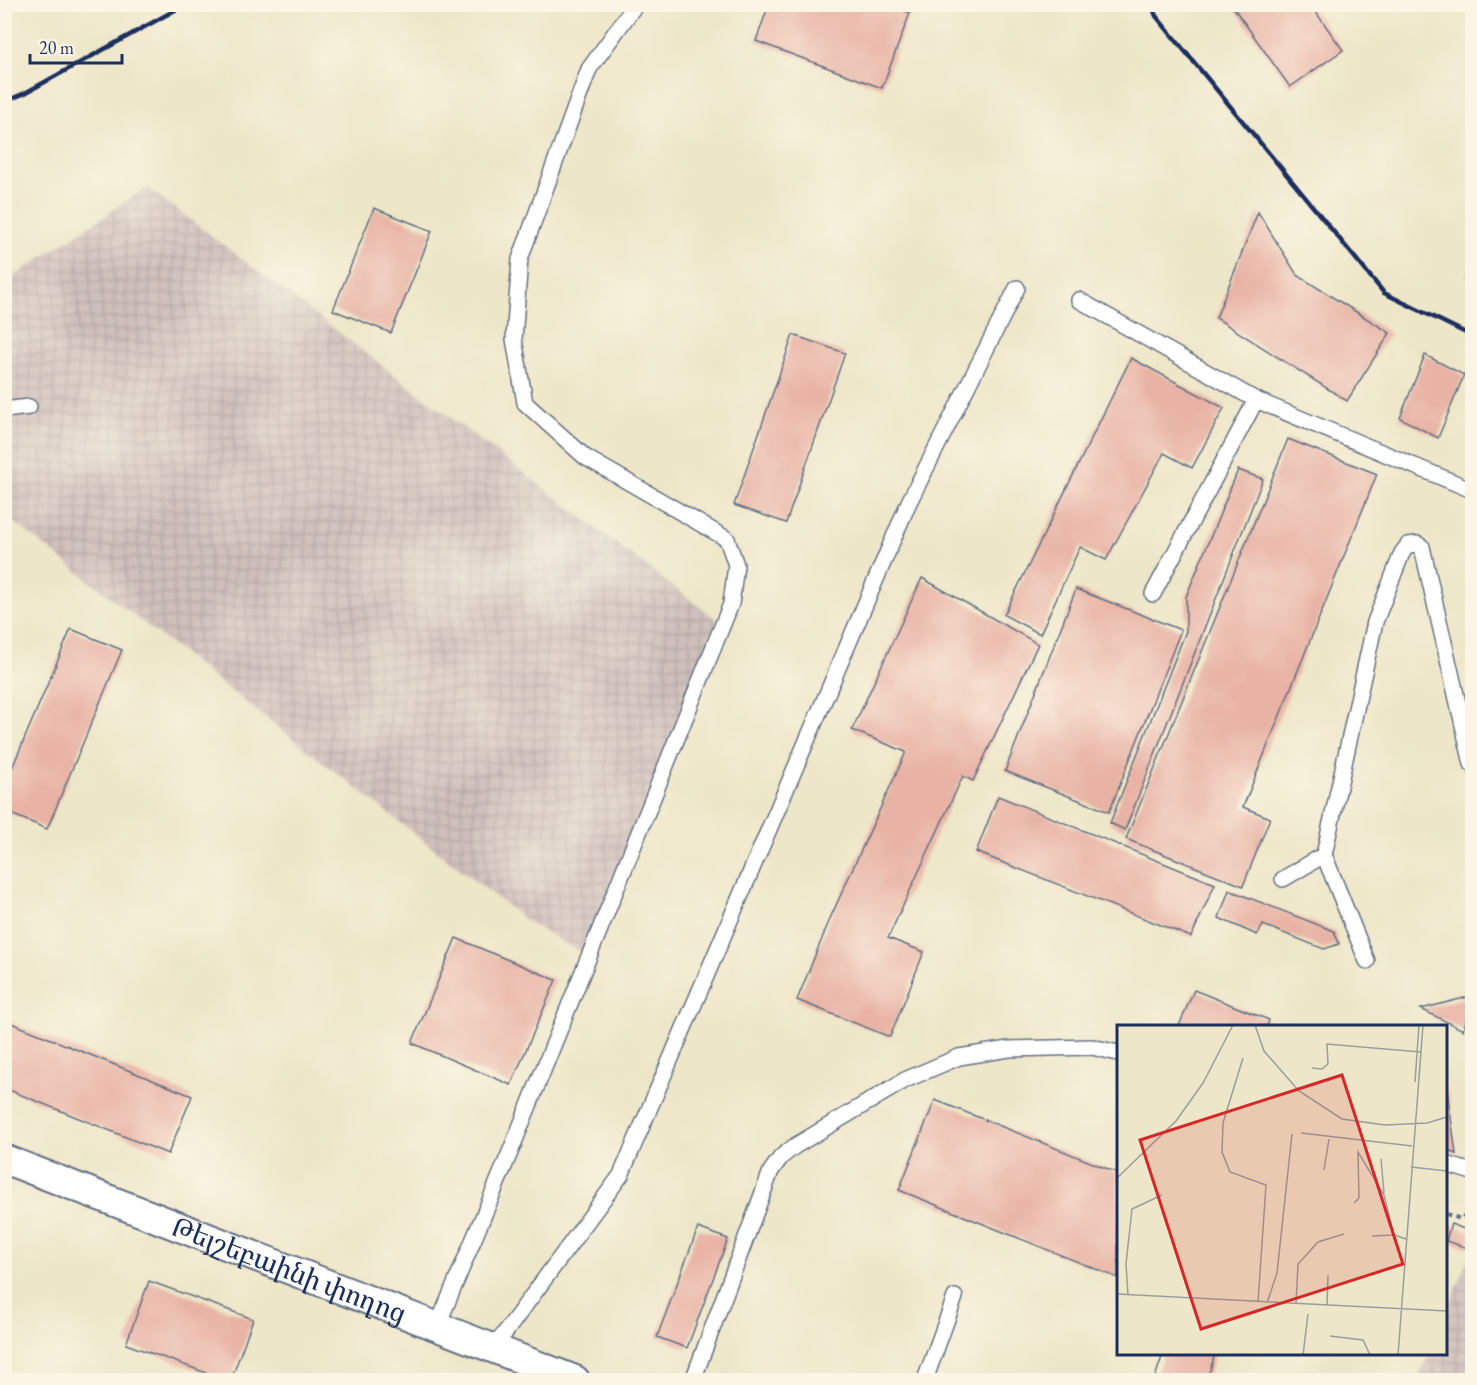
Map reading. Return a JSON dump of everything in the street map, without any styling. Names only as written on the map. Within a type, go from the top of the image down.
[{"type":"street","name":"Թեյշեբաինի փողոց","points":[[4,1159],[575,1380]]},
{"type":"lane","points":[[437,1327],[731,603],[736,565],[727,539],[585,457],[525,403],[513,339],[520,259],[589,69],[636,4]]},
{"type":"lane","points":[[493,1349],[621,1175],[909,502],[1017,288]]},
{"type":"lane","points":[[1079,300],[1256,400],[1473,490]]},
{"type":"lane","points":[[1153,594],[1256,400]]},
{"type":"lane","points":[[4,410],[29,407]]},
{"type":"lane","points":[[1367,961],[1324,855],[1375,622],[1398,562],[1408,545],[1418,544],[1422,547],[1473,764]]},
{"type":"lane","points":[[1283,879],[1324,855]]},
{"type":"lane","points":[[693,1380],[771,1171],[781,1157],[795,1146],[905,1080],[959,1057],[1009,1049],[1092,1047],[1117,1053]]},
{"type":"lane","points":[[1447,1164],[1473,1172]]},
{"type":"lane","points":[[925,1380],[955,1297]]},
{"type":"path","points":[[1447,1214],[1461,1219],[1467,1213],[1473,1191]]},
{"type":"shaded area","points":[[147,187],[717,620],[584,954],[527,921],[5,515],[4,287],[7,281]]},
{"type":"shaded area","points":[[1472,1250],[1472,1380],[1418,1380],[1429,1355],[1447,1355],[1447,1312]]},
{"type":"building","points":[[769,4],[888,4],[910,13],[882,88],[756,41]]},
{"type":"building","points":[[1231,4],[1310,4],[1343,50],[1290,87]]},
{"type":"building","points":[[374,208],[432,231],[391,333],[333,310]]},
{"type":"building","points":[[1258,212],[1297,275],[1390,333],[1347,401],[1216,318]]},
{"type":"building","points":[[1472,260],[1472,279],[1466,276]]},
{"type":"building","points":[[793,335],[845,353],[786,523],[734,505]]},
{"type":"building","points":[[1425,355],[1464,375],[1438,438],[1400,418]]},
{"type":"building","points":[[1131,358],[1224,408],[1192,468],[1164,453],[1106,560],[1080,547],[1040,634],[1004,615]]},
{"type":"building","points":[[1288,439],[1377,474],[1243,807],[1270,818],[1243,886],[1126,839]]},
{"type":"building","points":[[1238,470],[1263,479],[1125,830],[1110,823],[1186,631],[1186,597]]},
{"type":"building","points":[[922,578],[1038,644],[973,781],[963,776],[888,938],[924,952],[890,1037],[797,1000],[832,914],[906,752],[852,730]]},
{"type":"building","points":[[1076,589],[1181,630],[1109,812],[1005,771]]},
{"type":"building","points":[[71,629],[122,650],[47,829],[4,811],[4,787]]},
{"type":"building","points":[[998,796],[1215,884],[1191,937],[976,852]]},
{"type":"building","points":[[1229,890],[1334,931],[1339,944],[1324,949],[1263,925],[1257,935],[1219,918]]},
{"type":"building","points":[[456,938],[556,980],[511,1085],[412,1043]]},
{"type":"building","points":[[1194,990],[1269,1020],[1267,1025],[1179,1025]]},
{"type":"building","points":[[1472,996],[1463,1030],[1421,1009]]},
{"type":"building","points":[[4,1020],[192,1096],[168,1154],[4,1088]]},
{"type":"building","points":[[1447,1088],[1456,1154],[1447,1150]]},
{"type":"building","points":[[935,1100],[1117,1173],[1117,1278],[899,1190]]},
{"type":"building","points":[[1451,1224],[1472,1232],[1468,1248],[1447,1241]]},
{"type":"building","points":[[698,1228],[728,1239],[687,1348],[657,1337]]},
{"type":"building","points":[[149,1281],[253,1319],[231,1380],[126,1344]]},
{"type":"building","points":[[1163,1355],[1215,1355],[1207,1380],[1154,1380]]},
{"type":"railway","points":[[4,102],[25,93],[186,4]]},
{"type":"railway","points":[[1151,4],[1156,16],[1384,293],[1472,336]]}]
